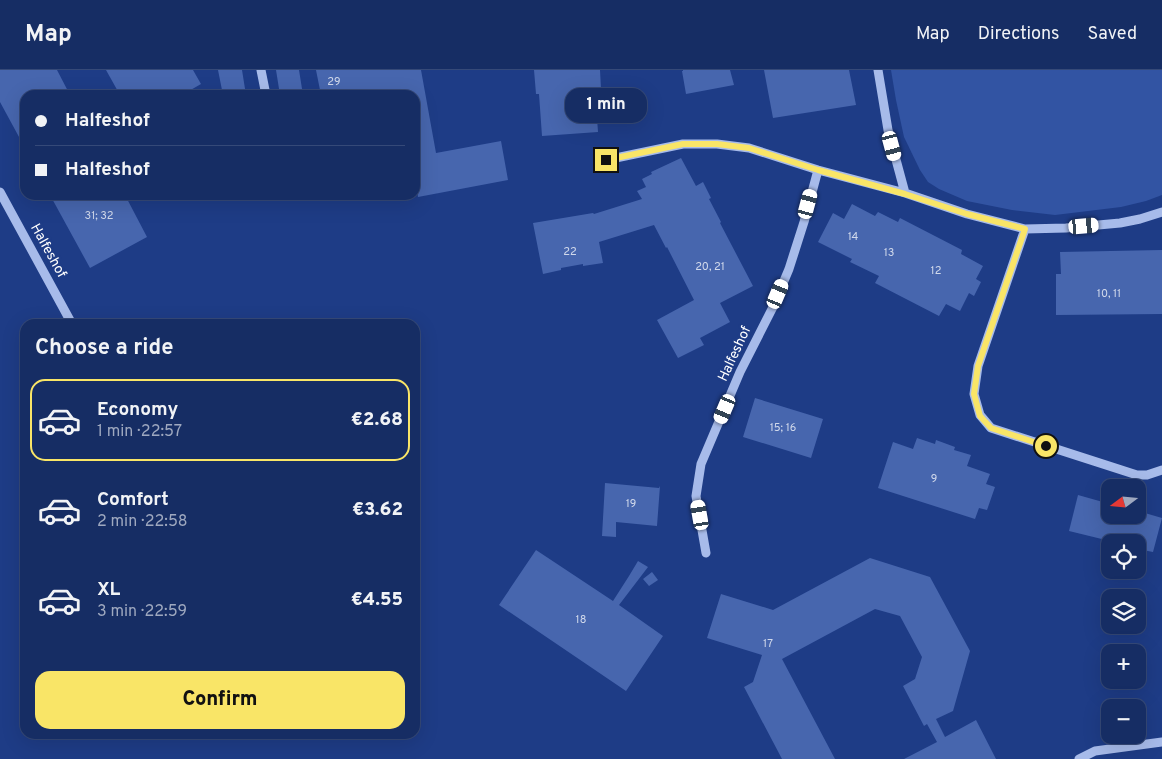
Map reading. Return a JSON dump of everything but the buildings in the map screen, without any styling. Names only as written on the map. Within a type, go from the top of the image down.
[{"type":"street","points":[[261,70],[265,90]]},
{"type":"street","points":[[878,70],[888,130],[905,194]]},
{"type":"street","points":[[606,160],[683,144],[717,144],[749,148],[967,214],[1025,229],[1066,228],[1120,223],[1162,212]]},
{"type":"street","name":"Halfeshof","points":[[706,553],[696,496],[701,464],[740,372],[773,307],[789,268],[818,170]]},
{"type":"street","name":"Halfeshof","points":[[0,192],[69,319]]},
{"type":"street","points":[[1025,229],[978,366],[974,394],[980,416],[991,428],[1137,476],[1162,470]]},
{"type":"street","points":[[1079,759],[1094,751],[1162,742]]},
{"type":"shaded area","points":[[891,70],[1162,70],[1162,195],[1121,207],[1055,215],[1012,210],[967,201],[939,189],[928,182],[904,137]]},
{"type":"route","points":[[606,160],[683,144],[701,143],[749,148],[967,214],[1025,229],[978,366],[974,394],[980,416],[991,428],[1046,446]]}]
